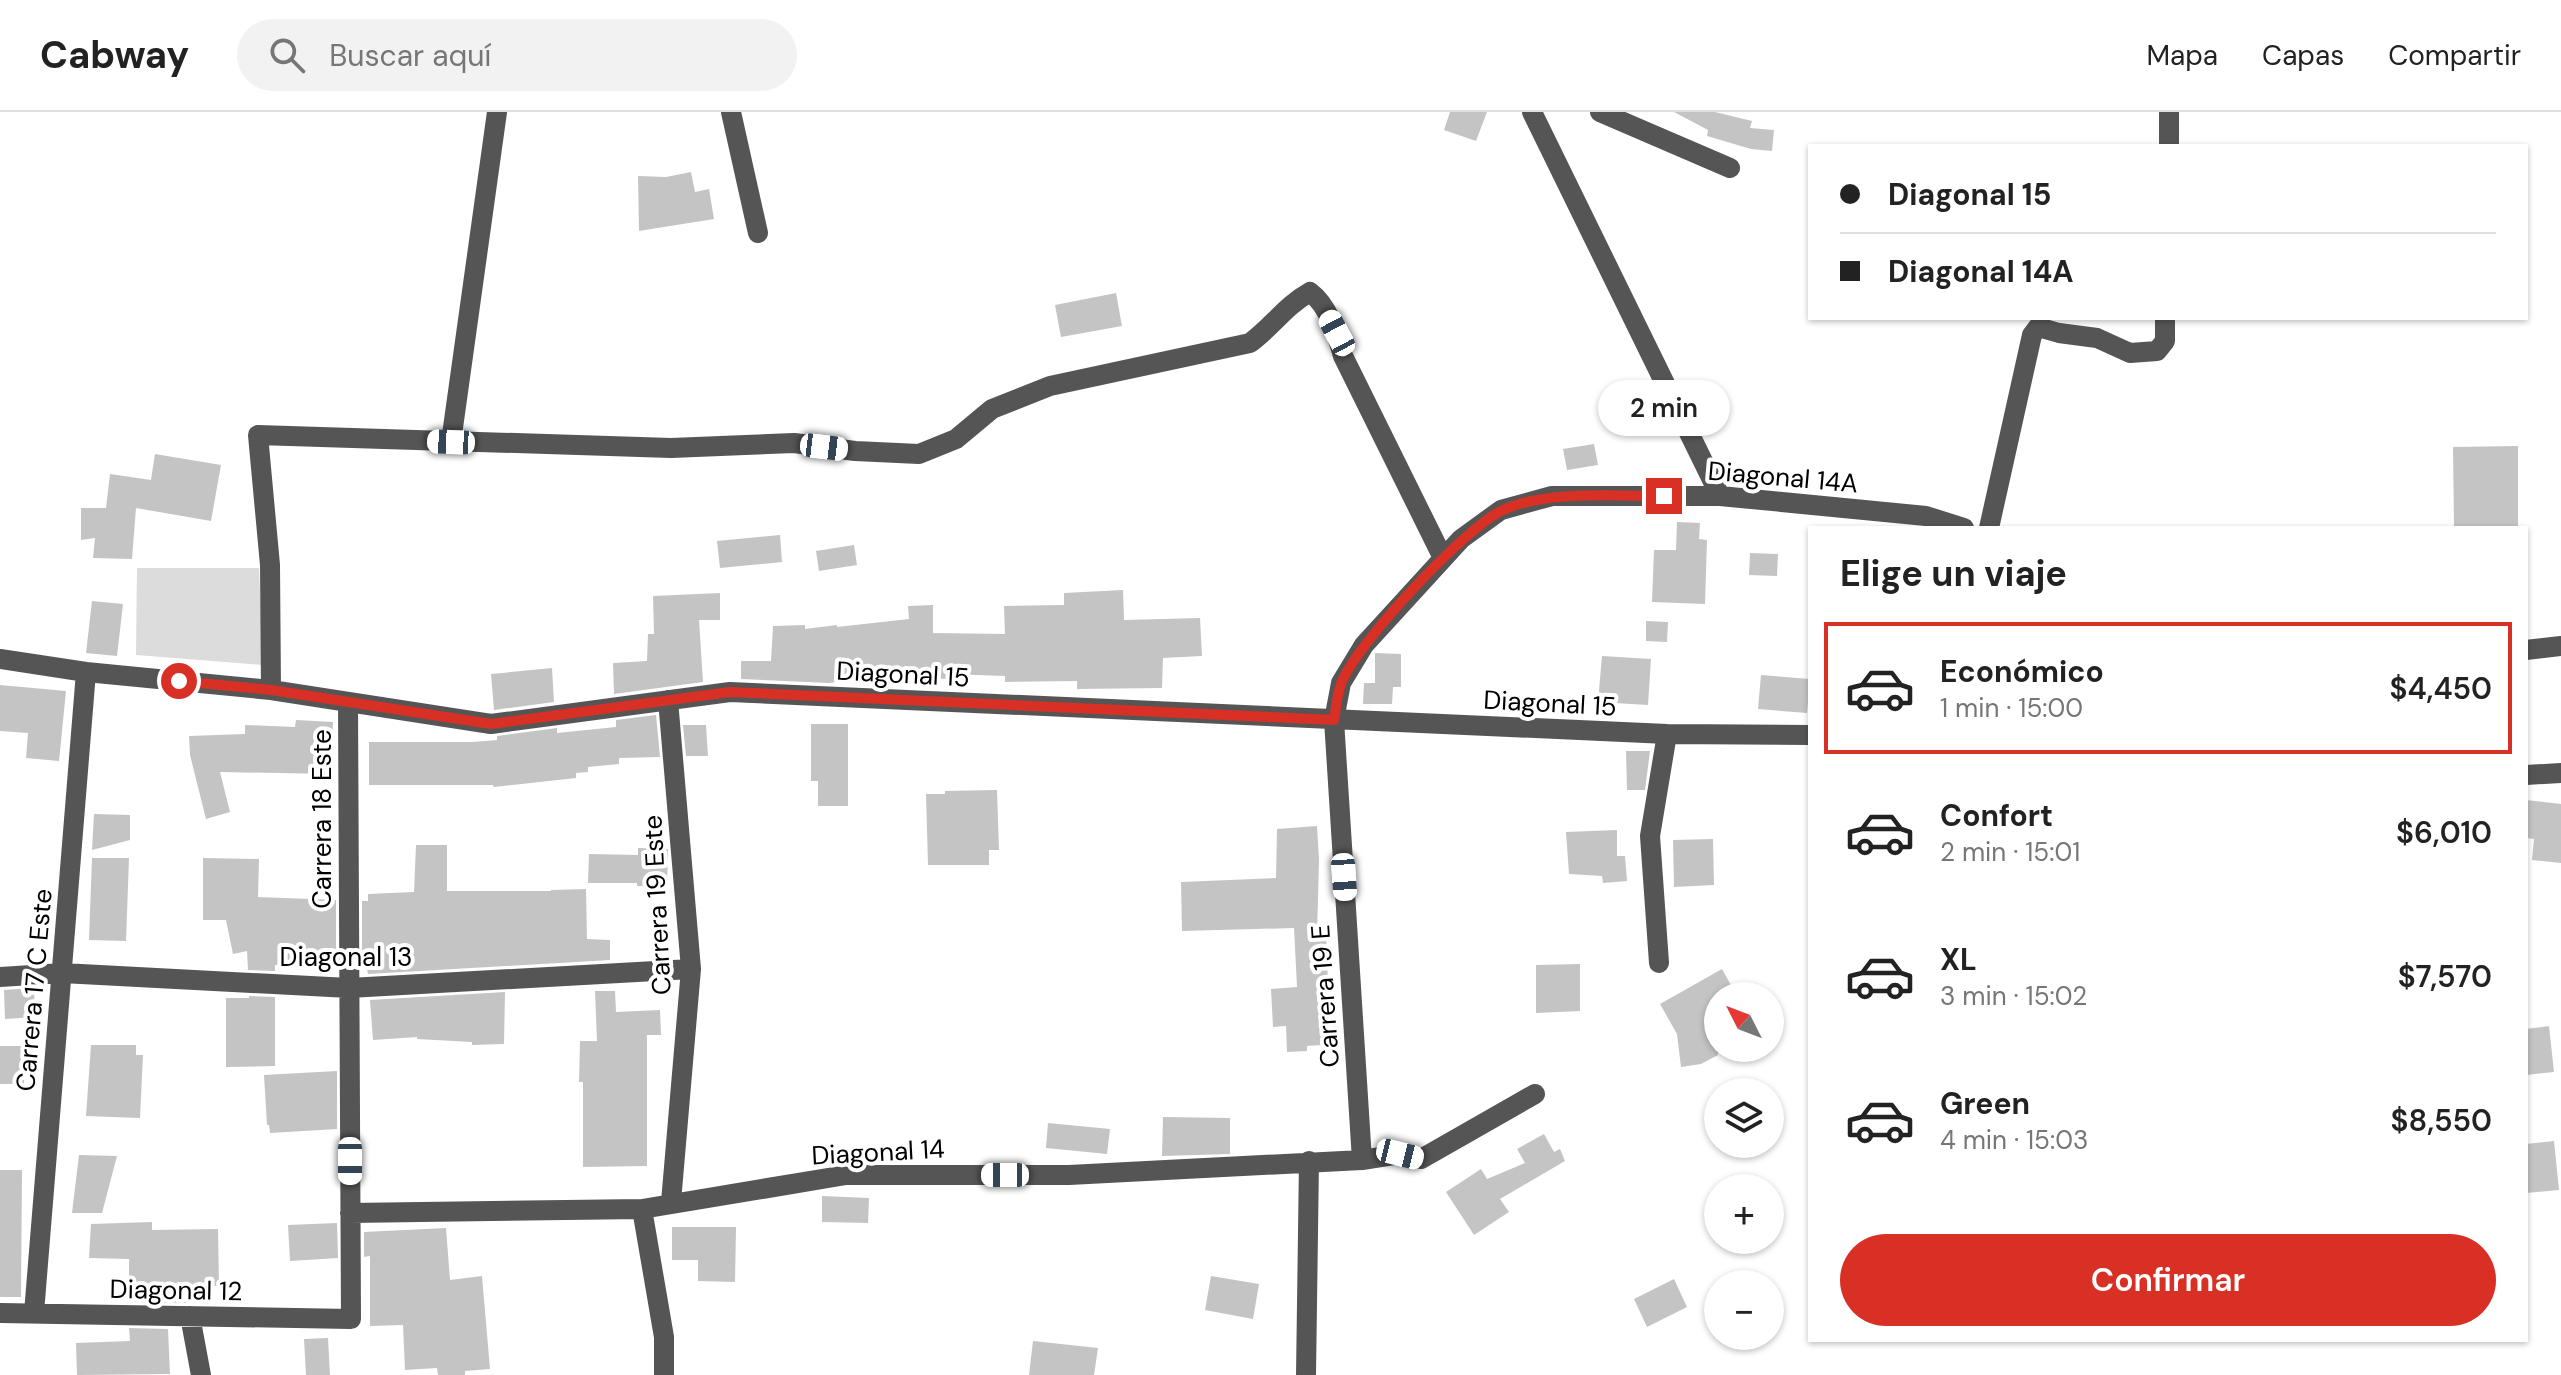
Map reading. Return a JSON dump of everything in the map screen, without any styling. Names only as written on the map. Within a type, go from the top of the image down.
[{"type":"street","points":[[451,442],[497,112]]},
{"type":"street","points":[[731,112],[758,233]]},
{"type":"street","points":[[1532,112],[1720,496]]},
{"type":"street","points":[[1600,112],[1637,120],[1730,168]]},
{"type":"street","points":[[2169,112],[2169,144]]},
{"type":"street","points":[[271,690],[270,565],[258,435],[671,448],[794,443],[855,451],[919,454],[956,439],[992,409],[1050,386],[1250,343],[1269,329],[1291,302],[1310,292],[1318,298],[1337,333],[1343,356],[1443,558]]},
{"type":"street","points":[[1989,526],[2032,335],[2038,327],[2097,338],[2130,353],[2157,351],[2165,341],[2165,320]]},
{"type":"street","name":"Diagonal 14A","points":[[1501,510],[1552,496],[1720,496],[1926,516],[1958,526]]},
{"type":"street","name":"Carrera 19 E","points":[[1362,1160],[1334,720],[1341,683],[1364,645],[1443,558],[1461,539],[1501,510]]},
{"type":"street","points":[[2528,650],[2561,646]]},
{"type":"street","name":"Diagonal 15","points":[[0,659],[86,672],[271,690],[491,724],[730,692],[1667,734],[1808,735]]},
{"type":"street","name":"Carrera 17 C Este","points":[[34,1313],[86,672]]},
{"type":"street","name":"Carrera 19 Este","points":[[668,700],[691,969],[671,1202]]},
{"type":"street","name":"Carrera 18 Este","points":[[348,703],[351,1319]]},
{"type":"street","points":[[1659,963],[1650,836],[1667,734]]},
{"type":"street","points":[[2528,775],[2561,773]]},
{"type":"street","name":"Diagonal 13","points":[[0,977],[62,973],[349,988],[691,969]]},
{"type":"street","name":"Diagonal 14","points":[[350,1213],[642,1209],[846,1175],[1069,1175],[1362,1160],[1400,1154],[1421,1159],[1535,1094]]},
{"type":"street","points":[[1306,1375],[1309,1161]]},
{"type":"street","points":[[642,1209],[664,1337],[664,1375]]},
{"type":"street","name":"Diagonal 12","points":[[0,1313],[351,1319]]},
{"type":"street","points":[[190,1316],[201,1375]]},
{"type":"shaded area","points":[[137,568],[259,568],[263,665],[136,655]]},
{"type":"building","points":[[1450,112],[1487,112],[1476,141],[1444,130]]},
{"type":"building","points":[[1674,112],[1715,112],[1752,121],[1750,128],[1774,130],[1772,151],[1751,149],[1707,136],[1708,130]]},
{"type":"building","points":[[691,172],[695,192],[709,189],[714,219],[639,231],[638,176],[666,177]]},
{"type":"building","points":[[1116,293],[1122,326],[1061,337],[1055,305]]},
{"type":"building","points":[[1594,444],[1598,465],[1567,470],[1563,449]]},
{"type":"building","points":[[2518,446],[2518,526],[2454,526],[2453,447]]},
{"type":"building","points":[[155,454],[221,465],[211,521],[136,508],[132,559],[93,558],[95,538],[81,540],[81,508],[106,508],[110,474],[151,480]]},
{"type":"building","points":[[1677,522],[1700,523],[1699,539],[1707,540],[1705,604],[1652,602],[1654,550],[1676,550]]},
{"type":"building","points":[[780,535],[782,562],[720,568],[717,541]]},
{"type":"building","points":[[854,545],[857,565],[819,571],[816,551]]},
{"type":"building","points":[[1750,553],[1778,554],[1777,576],[1749,575]]},
{"type":"building","points":[[1123,590],[1124,620],[1200,618],[1202,656],[1163,658],[1162,688],[1077,689],[1077,681],[1005,682],[1005,676],[948,674],[948,679],[918,678],[918,672],[829,683],[741,679],[741,661],[771,661],[773,626],[805,625],[805,629],[909,619],[908,606],[933,605],[933,633],[1005,634],[1004,606],[1064,605],[1064,593]]},
{"type":"building","points":[[720,593],[720,620],[699,620],[703,682],[614,694],[613,663],[647,661],[648,634],[654,634],[653,596]]},
{"type":"building","points":[[92,601],[123,604],[117,656],[86,653]]},
{"type":"building","points":[[1646,621],[1668,622],[1667,642],[1646,641]]},
{"type":"building","points":[[1375,653],[1401,654],[1401,687],[1393,687],[1392,704],[1363,704],[1364,683],[1375,683]]},
{"type":"building","points":[[1602,656],[1651,659],[1648,705],[1598,702]]},
{"type":"building","points":[[552,668],[554,702],[494,710],[491,674]]},
{"type":"building","points":[[1761,675],[1808,679],[1807,713],[1758,709]]},
{"type":"building","points":[[0,685],[66,691],[59,761],[26,758],[28,733],[0,731]]},
{"type":"building","points":[[656,715],[660,757],[619,758],[619,764],[588,767],[588,772],[576,773],[576,778],[494,787],[369,785],[369,742],[497,740],[497,736],[557,728],[557,733],[616,727],[616,720]]},
{"type":"building","points":[[296,720],[333,722],[330,774],[220,772],[230,812],[206,819],[190,755],[189,736],[245,734],[245,725],[295,727]]},
{"type":"building","points":[[811,724],[848,724],[848,806],[818,806],[818,781],[811,781]]},
{"type":"building","points":[[683,725],[706,725],[708,756],[686,756]]},
{"type":"building","points":[[1626,751],[1650,751],[1645,790],[1627,790]]},
{"type":"building","points":[[997,790],[999,850],[989,850],[989,865],[928,865],[926,794]]},
{"type":"building","points":[[2528,800],[2561,804],[2561,863],[2532,860],[2534,839],[2528,838]]},
{"type":"building","points":[[94,814],[130,815],[130,840],[92,850]]},
{"type":"building","points":[[1317,826],[1317,934],[1326,933],[1335,1044],[1307,1046],[1307,1051],[1287,1052],[1286,1026],[1273,1027],[1271,989],[1297,987],[1294,928],[1182,931],[1181,882],[1276,878],[1277,829]]},
{"type":"building","points":[[1617,830],[1617,856],[1625,856],[1627,881],[1603,883],[1602,876],[1569,874],[1566,832]]},
{"type":"building","points":[[1713,839],[1714,885],[1674,887],[1673,840]]},
{"type":"building","points":[[416,845],[447,845],[447,891],[586,889],[587,939],[610,940],[610,960],[368,974],[367,969],[362,968],[362,901],[368,901],[368,894],[414,892]]},
{"type":"building","points":[[638,848],[668,849],[667,887],[637,886],[637,883],[588,883],[589,854],[638,855]]},
{"type":"building","points":[[92,858],[129,858],[126,941],[89,940]]},
{"type":"building","points":[[203,858],[259,859],[258,897],[336,900],[336,967],[275,965],[275,971],[248,970],[247,951],[233,954],[226,920],[203,920]]},
{"type":"building","points":[[1580,964],[1580,1011],[1536,1013],[1536,965]]},
{"type":"building","points":[[1722,969],[1729,982],[1704,982],[1705,1062],[1681,1067],[1677,1034],[1660,1004]]},
{"type":"building","points":[[34,988],[35,1017],[5,1019],[4,990]]},
{"type":"building","points":[[595,991],[615,991],[616,1012],[660,1010],[661,1035],[647,1035],[647,1166],[583,1167],[580,1041],[597,1041]]},
{"type":"building","points":[[505,992],[504,1044],[472,1045],[472,1042],[417,1037],[373,1040],[370,1000]]},
{"type":"building","points":[[275,997],[275,1066],[226,1067],[226,998]]},
{"type":"building","points":[[2549,1026],[2554,1072],[2528,1075],[2528,1029]]},
{"type":"building","points":[[91,1045],[136,1045],[136,1055],[143,1055],[140,1118],[86,1116]]},
{"type":"building","points":[[0,1046],[24,1046],[24,1084],[0,1084]]},
{"type":"building","points":[[337,1071],[337,1129],[270,1133],[264,1075]]},
{"type":"building","points":[[1163,1117],[1230,1118],[1230,1154],[1162,1156]]},
{"type":"building","points":[[1048,1123],[1110,1129],[1107,1154],[1046,1148]]},
{"type":"building","points":[[1544,1134],[1554,1152],[1560,1149],[1565,1161],[1500,1199],[1509,1212],[1474,1235],[1446,1192],[1481,1169],[1487,1179],[1525,1163],[1517,1149]]},
{"type":"building","points":[[2554,1141],[2559,1190],[2528,1193],[2528,1144]]},
{"type":"building","points":[[79,1155],[117,1156],[102,1213],[72,1213]]},
{"type":"building","points":[[0,1170],[22,1170],[21,1297],[0,1297]]},
{"type":"building","points":[[822,1196],[869,1198],[868,1223],[822,1222]]},
{"type":"building","points":[[152,1222],[152,1230],[218,1229],[219,1286],[190,1286],[191,1303],[129,1302],[129,1259],[89,1258],[91,1224]]},
{"type":"building","points":[[337,1223],[338,1258],[290,1261],[288,1225]]},
{"type":"building","points":[[672,1227],[736,1227],[735,1282],[698,1281],[698,1260],[672,1260]]},
{"type":"building","points":[[446,1228],[450,1280],[482,1276],[490,1369],[465,1371],[465,1375],[438,1375],[437,1368],[405,1370],[403,1325],[370,1326],[370,1256],[364,1257],[364,1232]]},
{"type":"building","points":[[1211,1276],[1259,1284],[1253,1319],[1205,1310]]},
{"type":"building","points":[[1674,1279],[1687,1307],[1647,1327],[1634,1299]]},
{"type":"building","points":[[129,1328],[168,1329],[170,1374],[77,1375],[76,1343],[130,1341]]},
{"type":"building","points":[[328,1338],[330,1375],[306,1375],[304,1339]]},
{"type":"building","points":[[1033,1341],[1098,1348],[1094,1375],[1029,1375]]},
{"type":"route","points":[[179,681],[271,690],[491,724],[730,692],[1334,720],[1341,683],[1364,645],[1461,539],[1501,510],[1552,496],[1664,496]]}]
